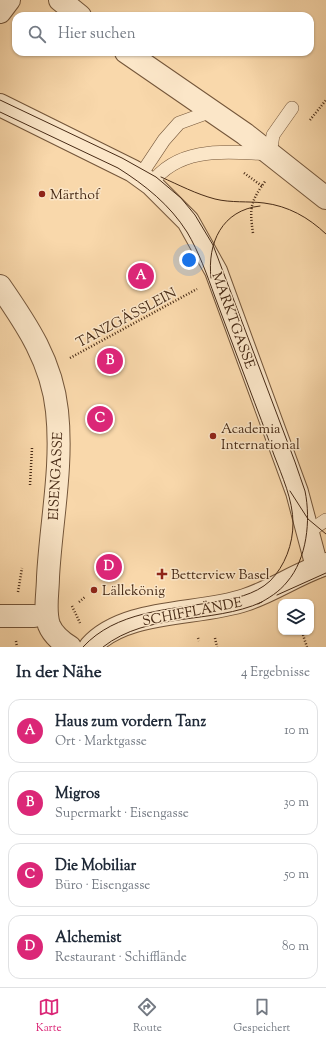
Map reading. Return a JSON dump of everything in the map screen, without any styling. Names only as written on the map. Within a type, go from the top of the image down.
[{"type":"street","points":[[0,12],[9,0]]},
{"type":"street","points":[[60,0],[75,12]]},
{"type":"street","points":[[132,56],[212,111],[270,164],[326,198]]},
{"type":"street","name":"MARKTGASSE","points":[[0,105],[145,180],[188,221],[216,271],[297,492],[317,526],[322,565]]},
{"type":"street","name":"EISENGASSE","points":[[0,286],[28,326],[48,367],[57,410],[59,445],[49,562],[47,614],[50,626],[57,637],[70,647]]},
{"type":"street","name":"SCHIFFLÄNDE","points":[[90,647],[109,631],[119,627],[144,619],[229,605],[246,600],[322,565]]},
{"type":"lane","points":[[145,180],[157,175],[169,166],[185,158],[198,154],[232,152],[270,164],[273,135],[292,108]]},
{"type":"lane","points":[[145,180],[179,123],[212,111]]},
{"type":"path","points":[[306,126],[326,100]]},
{"type":"path","points":[[253,233],[251,216],[254,196],[270,164]]},
{"type":"path","name":"TANZGÄSSLEIN","points":[[67,359],[194,292]]},
{"type":"path","points":[[30,492],[32,446]]},
{"type":"path","points":[[17,647],[16,616],[23,562]]},
{"type":"path","points":[[79,602],[85,597]]},
{"type":"path","points":[[303,635],[307,647]]},
{"type":"path","points":[[198,638],[199,642]]},
{"type":"path","points":[[215,638],[217,647]]},
{"type":"tram line","points":[[0,100],[122,158],[156,177],[181,198],[195,215],[213,245],[295,462],[305,491],[307,502],[308,514],[306,539],[294,573],[281,589],[258,604]]},
{"type":"tram line","points":[[0,112],[118,168],[138,181],[156,196],[180,222],[187,232],[206,272],[284,480],[293,514],[292,539],[284,562],[270,581],[258,590],[236,598],[161,610],[127,619],[96,635],[83,647]]},
{"type":"tram line","points":[[161,177],[194,192],[215,199],[273,204],[297,213],[312,222],[326,234]]},
{"type":"tram line","points":[[211,278],[210,265],[212,253],[220,230],[227,221],[236,214],[247,209],[260,206]]},
{"type":"tram line","points":[[290,491],[308,519],[326,534]]},
{"type":"tram line","points":[[277,595],[326,573]]},
{"type":"tram line","points":[[103,647],[121,636],[140,628],[160,623],[222,614],[262,602]]},
{"type":"place","name":"Märthof","points":[[42,194]]},
{"type":"place","name":"Haus zum vordern Tanz","points":[[141,276]]},
{"type":"place","name":"Migros","points":[[110,361]]},
{"type":"place","name":"Die Mobiliar","points":[[100,419]]},
{"type":"place","name":"Academia International","points":[[213,436]]},
{"type":"place","name":"Alchemist","points":[[109,567]]},
{"type":"place","name":"Betterview Basel","points":[[162,574]]},
{"type":"place","name":"Lällekönig","points":[[94,590]]}]
